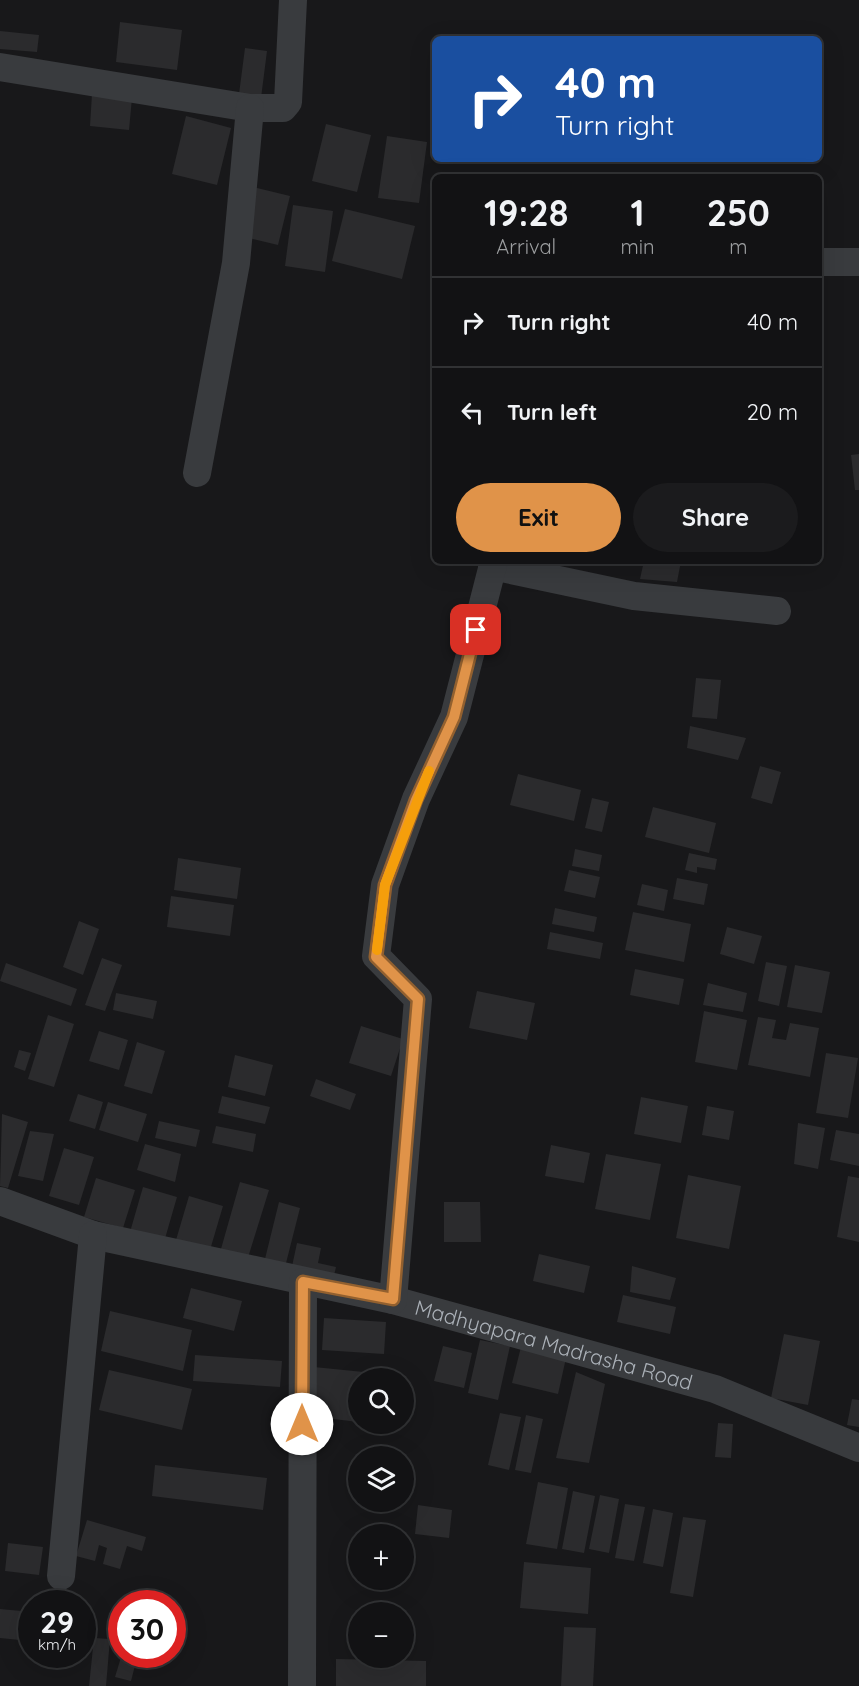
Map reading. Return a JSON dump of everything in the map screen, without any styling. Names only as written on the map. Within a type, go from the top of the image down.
[{"type":"street","points":[[0,67],[250,108],[283,108],[288,102],[293,0]]},
{"type":"street","points":[[197,474],[236,263],[250,108]]},
{"type":"street","points":[[822,261],[859,262]]},
{"type":"street","points":[[393,1299],[418,999],[376,957],[385,885],[416,800],[454,717],[493,564]]},
{"type":"street","points":[[497,564],[634,596],[777,611]]},
{"type":"street","name":"Madhyapara Madrasha Road","points":[[0,1201],[93,1235],[303,1282],[393,1299],[715,1389],[859,1448]]},
{"type":"street","points":[[61,1576],[93,1235]]},
{"type":"street","points":[[302,1686],[303,1282]]},
{"type":"building","points":[[120,22],[182,30],[177,70],[116,62]]},
{"type":"building","points":[[0,31],[39,35],[37,52],[0,49]]},
{"type":"building","points":[[245,48],[267,51],[261,98],[239,94]]},
{"type":"building","points":[[92,94],[132,98],[129,130],[90,126]]},
{"type":"building","points":[[186,116],[231,128],[217,185],[172,174]]},
{"type":"building","points":[[326,124],[371,135],[357,192],[312,181]]},
{"type":"building","points":[[387,136],[427,142],[419,203],[378,198]]},
{"type":"building","points":[[253,187],[290,196],[278,245],[241,236]]},
{"type":"building","points":[[293,205],[333,211],[325,272],[285,266]]},
{"type":"building","points":[[345,209],[415,226],[402,279],[332,261]]},
{"type":"building","points":[[859,454],[859,490],[855,490],[851,455]]},
{"type":"building","points":[[643,564],[680,564],[677,582],[640,579]]},
{"type":"building","points":[[696,678],[721,680],[717,719],[692,717]]},
{"type":"building","points":[[690,726],[746,738],[738,760],[687,748]]},
{"type":"building","points":[[760,766],[781,772],[772,804],[751,798]]},
{"type":"building","points":[[518,774],[581,790],[574,821],[510,805]]},
{"type":"building","points":[[592,798],[609,802],[602,832],[585,828]]},
{"type":"building","points":[[653,807],[716,823],[709,853],[645,837]]},
{"type":"building","points":[[575,849],[602,855],[599,871],[572,866]]},
{"type":"building","points":[[689,853],[717,859],[715,870],[697,867],[697,873],[685,870]]},
{"type":"building","points":[[178,858],[241,868],[237,899],[174,890]]},
{"type":"building","points":[[569,870],[600,877],[595,898],[564,891]]},
{"type":"building","points":[[677,878],[708,884],[704,905],[673,899]]},
{"type":"building","points":[[642,884],[668,890],[664,911],[637,905]]},
{"type":"building","points":[[171,896],[234,905],[230,936],[167,927]]},
{"type":"building","points":[[555,908],[597,917],[594,932],[552,924]]},
{"type":"building","points":[[633,912],[691,924],[684,962],[625,950]]},
{"type":"building","points":[[79,921],[99,929],[83,975],[63,967]]},
{"type":"building","points":[[727,927],[762,936],[754,964],[720,954]]},
{"type":"building","points":[[550,932],[603,943],[600,959],[547,949]]},
{"type":"building","points":[[102,958],[122,965],[105,1011],[85,1005]]},
{"type":"building","points":[[766,962],[787,966],[779,1006],[758,1001]]},
{"type":"building","points":[[6,963],[77,989],[71,1006],[0,981]]},
{"type":"building","points":[[795,965],[830,972],[822,1013],[787,1007]]},
{"type":"building","points":[[635,969],[684,979],[679,1005],[630,995]]},
{"type":"building","points":[[708,983],[747,993],[743,1012],[703,1005]]},
{"type":"building","points":[[477,991],[535,1003],[527,1040],[469,1028]]},
{"type":"building","points":[[116,993],[157,1001],[153,1019],[113,1010]]},
{"type":"building","points":[[704,1011],[747,1020],[737,1070],[695,1062]]},
{"type":"building","points":[[48,1015],[74,1024],[54,1087],[28,1079]]},
{"type":"building","points":[[758,1017],[776,1020],[772,1038],[786,1040],[790,1023],[819,1028],[810,1077],[748,1065]]},
{"type":"building","points":[[361,1026],[403,1039],[391,1076],[349,1063]]},
{"type":"building","points":[[99,1031],[128,1040],[119,1070],[89,1061]]},
{"type":"building","points":[[137,1042],[165,1051],[152,1094],[124,1086]]},
{"type":"building","points":[[19,1050],[31,1053],[25,1071],[14,1067]]},
{"type":"building","points":[[826,1053],[858,1058],[848,1118],[816,1113]]},
{"type":"building","points":[[235,1055],[273,1065],[265,1096],[228,1087]]},
{"type":"building","points":[[316,1079],[356,1094],[350,1110],[310,1096]]},
{"type":"building","points":[[78,1094],[103,1102],[95,1129],[69,1121]]},
{"type":"building","points":[[222,1096],[270,1107],[265,1124],[218,1113]]},
{"type":"building","points":[[641,1097],[688,1106],[681,1143],[634,1134]]},
{"type":"building","points":[[108,1102],[147,1114],[138,1142],[99,1130]]},
{"type":"building","points":[[707,1106],[734,1111],[729,1140],[702,1135]]},
{"type":"building","points":[[2,1114],[28,1122],[8,1188],[0,1186]]},
{"type":"building","points":[[159,1121],[200,1130],[196,1147],[155,1138]]},
{"type":"building","points":[[798,1123],[825,1128],[818,1169],[794,1164]]},
{"type":"building","points":[[216,1126],[256,1134],[253,1152],[212,1143]]},
{"type":"building","points":[[836,1130],[859,1134],[859,1166],[830,1160]]},
{"type":"building","points":[[30,1131],[54,1134],[43,1181],[18,1176]]},
{"type":"building","points":[[145,1144],[181,1154],[175,1182],[137,1170]]},
{"type":"building","points":[[551,1145],[590,1153],[584,1183],[545,1176]]},
{"type":"building","points":[[64,1148],[94,1157],[79,1205],[49,1196]]},
{"type":"building","points":[[606,1154],[661,1164],[650,1220],[595,1209]]},
{"type":"building","points":[[688,1175],[741,1186],[729,1249],[676,1238]]},
{"type":"building","points":[[848,1176],[859,1178],[859,1242],[837,1237]]},
{"type":"building","points":[[96,1178],[135,1190],[123,1228],[84,1217]]},
{"type":"building","points":[[240,1182],[269,1190],[246,1264],[219,1256]]},
{"type":"building","points":[[143,1187],[177,1197],[164,1242],[130,1232]]},
{"type":"building","points":[[189,1196],[223,1206],[210,1250],[176,1240]]},
{"type":"building","points":[[279,1202],[300,1208],[284,1271],[263,1267]]},
{"type":"building","points":[[444,1202],[480,1202],[481,1242],[444,1242]]},
{"type":"building","points":[[297,1243],[321,1248],[318,1263],[336,1267],[333,1280],[291,1271]]},
{"type":"building","points":[[539,1254],[590,1266],[584,1293],[533,1281]]},
{"type":"building","points":[[632,1266],[676,1278],[670,1300],[630,1292]]},
{"type":"building","points":[[191,1288],[242,1301],[234,1331],[183,1318]]},
{"type":"building","points":[[623,1295],[676,1307],[670,1334],[617,1322]]},
{"type":"building","points":[[110,1311],[192,1330],[183,1371],[101,1351]]},
{"type":"building","points":[[324,1318],[386,1322],[384,1354],[322,1350]]},
{"type":"building","points":[[784,1334],[820,1341],[808,1405],[771,1398]]},
{"type":"building","points":[[480,1340],[510,1346],[498,1400],[468,1393]]},
{"type":"building","points":[[443,1346],[472,1353],[464,1388],[434,1381]]},
{"type":"building","points":[[521,1347],[566,1358],[558,1394],[512,1383]]},
{"type":"building","points":[[195,1355],[282,1361],[280,1387],[193,1381]]},
{"type":"building","points":[[314,1367],[348,1370],[348,1421],[309,1416]]},
{"type":"building","points":[[109,1370],[192,1389],[182,1430],[99,1410]]},
{"type":"building","points":[[576,1372],[605,1384],[589,1463],[556,1458]]},
{"type":"building","points":[[852,1399],[859,1400],[859,1427],[847,1425]]},
{"type":"building","points":[[500,1413],[521,1417],[509,1470],[488,1465]]},
{"type":"building","points":[[526,1415],[543,1419],[531,1473],[515,1470]]},
{"type":"building","points":[[718,1423],[733,1424],[731,1458],[715,1457]]},
{"type":"building","points":[[155,1465],[267,1478],[263,1510],[152,1496]]},
{"type":"building","points":[[538,1482],[568,1488],[557,1549],[526,1544]]},
{"type":"building","points":[[573,1491],[595,1496],[584,1553],[562,1549]]},
{"type":"building","points":[[600,1495],[619,1499],[609,1553],[589,1549]]},
{"type":"building","points":[[625,1504],[645,1507],[634,1561],[615,1558]]},
{"type":"building","points":[[418,1505],[452,1510],[449,1538],[415,1534]]},
{"type":"building","points":[[653,1509],[673,1513],[663,1567],[643,1563]]},
{"type":"building","points":[[683,1517],[706,1520],[693,1597],[670,1593]]},
{"type":"building","points":[[87,1520],[146,1537],[142,1551],[127,1546],[120,1569],[103,1564],[107,1548],[99,1545],[95,1561],[76,1556]]},
{"type":"building","points":[[8,1543],[43,1547],[39,1575],[5,1571]]},
{"type":"building","points":[[524,1562],[591,1568],[588,1614],[520,1608]]},
{"type":"building","points":[[0,1609],[18,1611],[18,1640],[0,1638]]},
{"type":"building","points":[[564,1627],[596,1628],[593,1686],[561,1686]]},
{"type":"building","points":[[96,1638],[108,1639],[106,1686],[89,1686],[91,1668],[96,1668]]},
{"type":"building","points":[[336,1659],[348,1659],[348,1668],[414,1668],[414,1661],[426,1661],[426,1686],[336,1686]]},
{"type":"building","points":[[118,1668],[134,1668],[131,1681],[115,1677]]},
{"type":"slow traffic","points":[[377,950],[385,885],[429,771]]},
{"type":"route","points":[[302,1424],[303,1282],[393,1299],[418,999],[376,957],[385,885],[416,800],[454,717],[476,630]]}]
